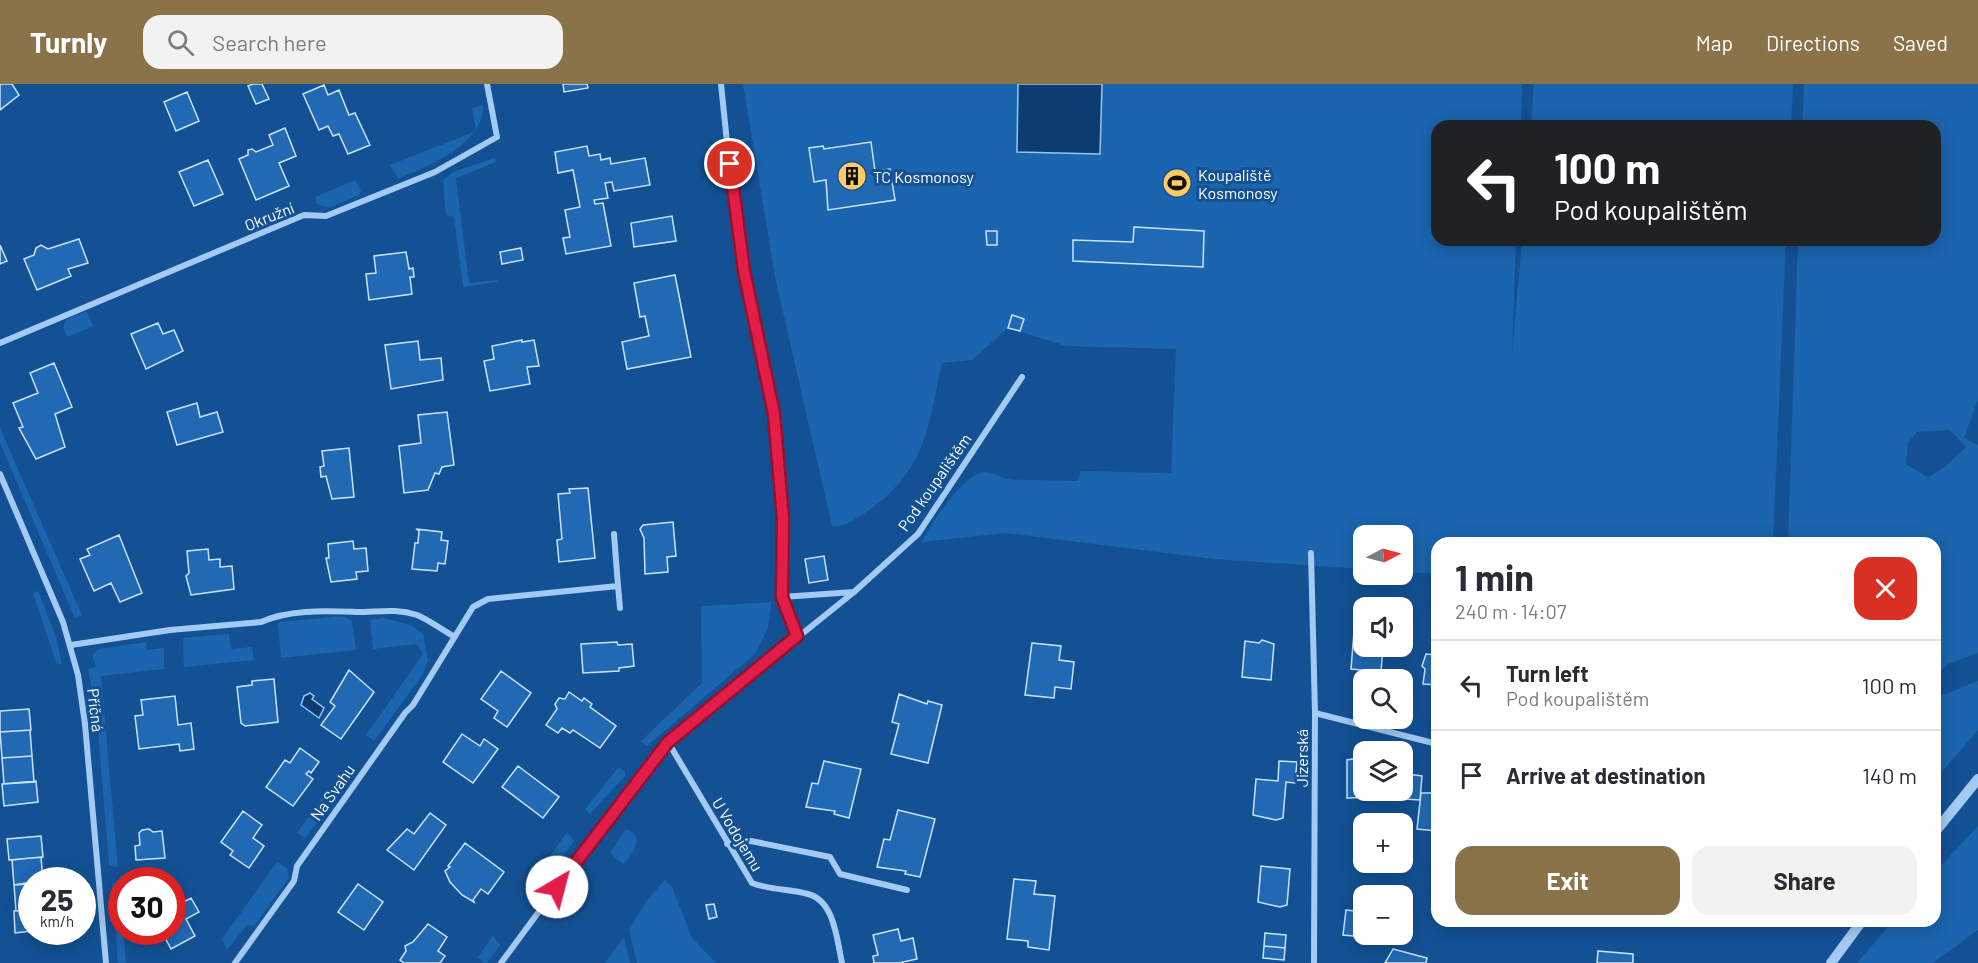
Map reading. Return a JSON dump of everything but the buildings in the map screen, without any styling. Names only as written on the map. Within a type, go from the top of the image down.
[{"type":"street","name":"Okružní","points":[[0,343],[304,215],[326,216],[435,172],[497,137],[487,84]]},
{"type":"street","points":[[720,84],[744,271],[774,414],[783,519],[782,597],[797,636]]},
{"type":"street","name":"Pod koupalištěm","points":[[501,963],[642,772],[668,742],[854,592],[918,534],[1023,377]]},
{"type":"street","name":"Příčná","points":[[0,474],[71,645],[84,715],[106,963]]},
{"type":"street","points":[[614,534],[620,608]]},
{"type":"street","name":"Jizerská","points":[[1311,553],[1315,713],[1314,963]]},
{"type":"street","name":"Na Svahu","points":[[235,963],[294,881],[297,866],[405,713],[413,705],[453,636],[473,607],[488,599],[618,586]]},
{"type":"street","points":[[782,597],[854,592]]},
{"type":"street","points":[[71,645],[170,630],[261,622],[274,616],[341,610],[357,612],[390,609],[408,613],[453,636]]},
{"type":"street","points":[[1315,713],[1431,742]]},
{"type":"street","name":"U Vodojemu","points":[[668,742],[752,883],[763,887],[810,894],[825,905],[832,920],[842,963]]},
{"type":"street","points":[[1941,825],[1978,779]]},
{"type":"street","points":[[727,844],[751,841],[830,857],[840,874],[907,890]]},
{"type":"street","points":[[1831,963],[1858,927]]},
{"type":"shaded area","points":[[743,84],[1522,84],[1521,120],[1431,120],[1431,246],[1516,246],[1512,354],[1521,246],[1786,246],[1773,537],[1431,537],[1431,574],[1413,573],[1413,525],[1353,525],[1353,568],[1214,559],[1005,533],[922,542],[949,500],[958,489],[977,474],[986,472],[1008,479],[1077,481],[1081,471],[1171,473],[1176,349],[1066,346],[1008,328],[972,360],[942,363],[927,429],[913,465],[885,497],[865,513],[845,524],[832,526],[775,277]]},
{"type":"shaded area","points":[[1018,84],[1102,84],[1100,154],[1017,152]]},
{"type":"shaded area","points":[[1534,84],[1793,84],[1791,120],[1531,120]]},
{"type":"shaded area","points":[[1804,84],[1978,84],[1978,399],[1964,438],[1978,445],[1978,653],[1948,664],[1941,670],[1941,537],[1788,537],[1798,246],[1941,246],[1941,120],[1802,120]],"holes":[[[1950,430],[1966,447],[1946,466],[1928,478],[1906,464],[1908,443],[1917,432]]]},
{"type":"shaded area","points":[[483,105],[481,119],[476,129],[472,108]]},
{"type":"shaded area","points":[[474,132],[452,152],[398,179],[390,165]]},
{"type":"shaded area","points":[[495,158],[496,162],[456,178],[469,283],[497,280],[498,282],[463,287],[454,217],[446,215],[443,180],[453,172]]},
{"type":"shaded area","points":[[355,180],[361,191],[359,195],[329,208],[317,204],[315,197]]},
{"type":"shaded area","points":[[87,311],[93,326],[67,337],[63,327],[66,320]]},
{"type":"shaded area","points":[[0,427],[82,615],[75,618],[0,443]]},
{"type":"shaded area","points":[[38,591],[56,637],[62,665],[56,663],[33,593]]},
{"type":"shaded area","points":[[771,602],[768,628],[755,654],[647,746],[641,741],[702,683],[701,606]]},
{"type":"shaded area","points":[[343,616],[352,621],[356,650],[281,658],[278,624],[280,622]]},
{"type":"shaded area","points":[[384,618],[411,625],[423,634],[428,660],[423,674],[374,741],[366,735],[423,654],[417,644],[373,649],[370,620]]},
{"type":"shaded area","points":[[229,634],[231,649],[252,647],[254,660],[184,667],[183,638]]},
{"type":"shaded area","points":[[146,642],[147,650],[164,648],[164,669],[101,676],[118,867],[109,865],[97,720],[88,669],[96,667],[92,655],[99,649]]},
{"type":"shaded area","points":[[1978,681],[1978,730],[1941,773],[1941,696]]},
{"type":"shaded area","points":[[310,693],[314,696],[312,699],[324,708],[319,718],[301,705],[304,696]]},
{"type":"shaded area","points":[[619,767],[625,772],[625,776],[590,814],[585,809]]},
{"type":"shaded area","points":[[327,791],[330,793],[327,798],[332,804],[305,838],[297,833]]},
{"type":"shaded area","points":[[1978,826],[1978,930],[1933,963],[1857,963],[1888,927],[1941,927],[1941,866]]},
{"type":"shaded area","points":[[626,829],[634,833],[636,846],[623,864],[610,853]]},
{"type":"shaded area","points":[[567,832],[574,841],[541,888],[537,888],[531,883]]},
{"type":"shaded area","points":[[277,862],[287,868],[289,878],[254,926],[247,925],[227,950],[222,939]]},
{"type":"shaded area","points":[[665,880],[672,887],[692,938],[716,963],[637,963],[629,930],[647,900]]},
{"type":"shaded area","points":[[493,936],[500,945],[487,963],[484,963],[478,957]]},
{"type":"shaded area","points":[[624,937],[630,963],[605,963]]},
{"type":"shaded area","points":[[117,945],[124,945],[126,963],[118,963]]},
{"type":"place","name":"TC Kosmonosy","points":[[852,176]]},
{"type":"place","name":"Koupaliště Kosmonosy","points":[[1177,183]]},
{"type":"route","points":[[557,887],[642,772],[668,742],[797,636],[782,597],[783,519],[774,414],[744,271],[730,164]]}]
